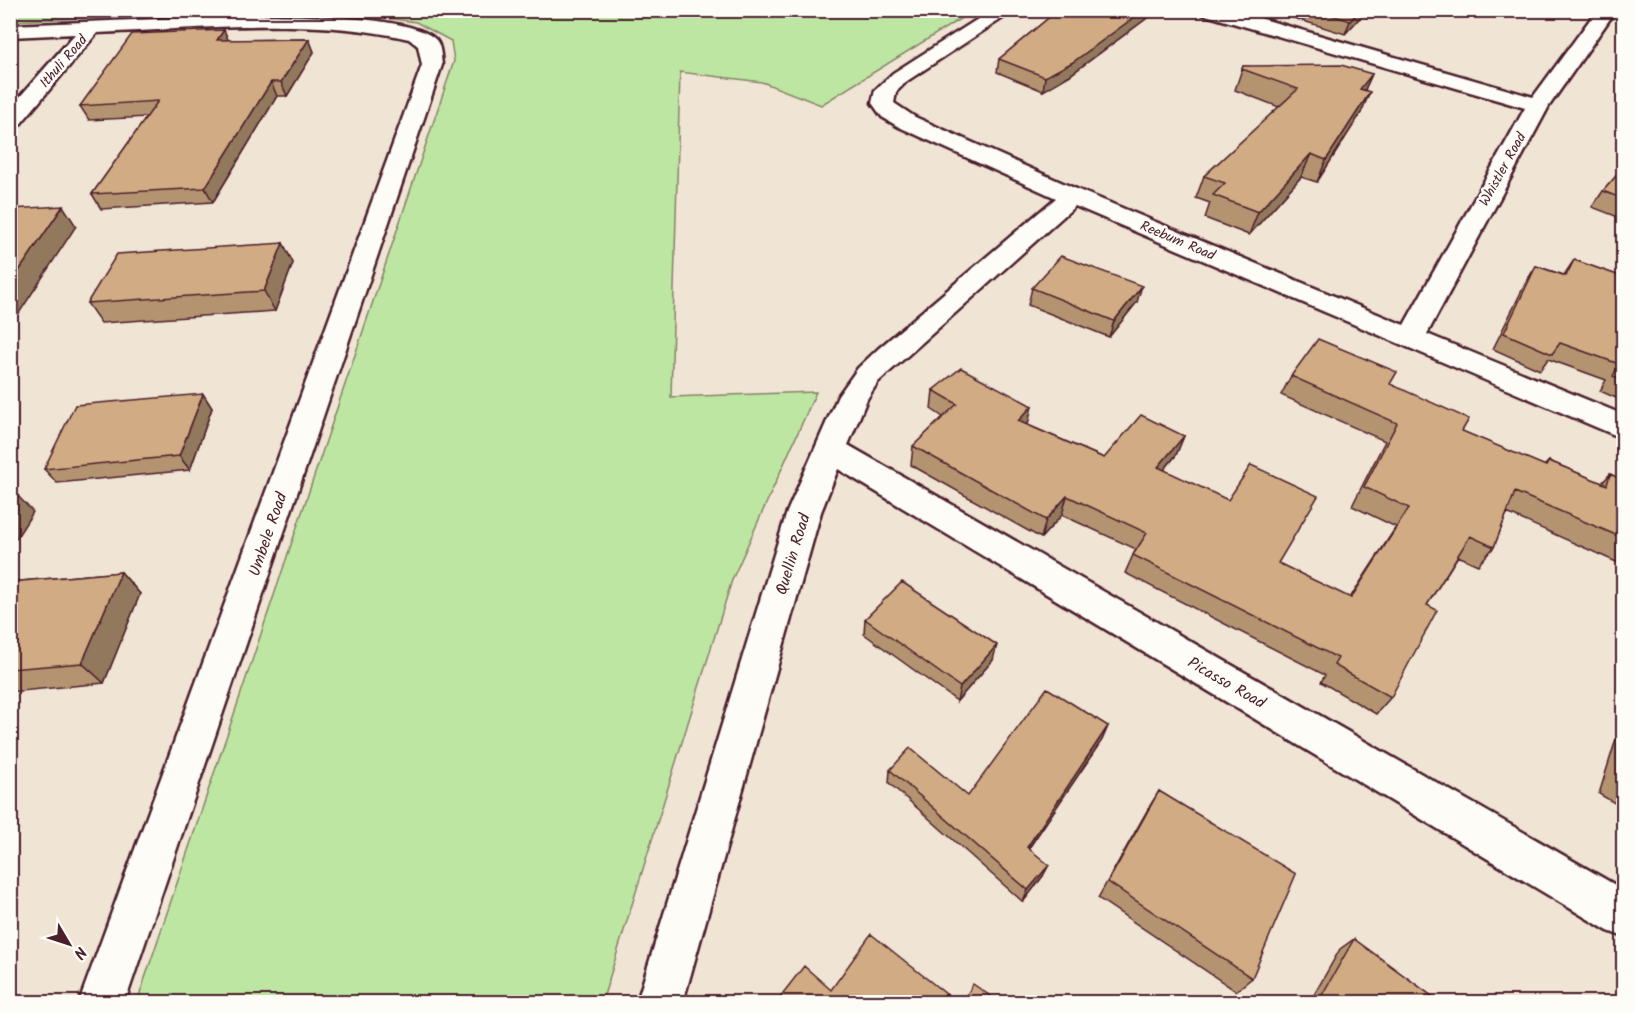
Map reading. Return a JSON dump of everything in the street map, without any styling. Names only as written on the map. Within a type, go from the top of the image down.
[{"type":"street","name":"Reebum Road","points":[[1006,10],[900,77],[886,90],[883,103],[890,112],[907,122],[1072,196],[1623,428]]},
{"type":"street","points":[[1209,10],[1538,105]]},
{"type":"street","name":"Whistler Road","points":[[1411,337],[1538,105],[1607,10]]},
{"type":"street","name":"Umbele Road","points":[[92,27],[259,21],[334,23],[416,35],[428,44],[432,65],[102,1002]]},
{"type":"street","points":[[10,31],[92,27]]},
{"type":"street","name":"Ithuli Road","points":[[10,122],[92,27]]},
{"type":"street","name":"Quellin Road","points":[[660,1002],[804,512],[853,396],[868,375],[1072,196]]},
{"type":"street","name":"Picasso Road","points":[[830,449],[1623,915]]},
{"type":"green space","points":[[11,11],[238,11],[11,21]]},
{"type":"green space","points":[[334,11],[973,11],[821,105],[762,82],[680,72],[671,397],[816,392],[732,580],[602,1002],[137,1002],[454,61],[451,41],[416,22]]},
{"type":"building","points":[[1058,10],[1144,10],[1073,62],[1045,77],[999,59]]},
{"type":"building","points":[[1316,10],[1360,10],[1350,21]]},
{"type":"building","points":[[224,30],[217,40],[309,39],[281,82],[271,82],[205,188],[92,194],[158,101],[80,106],[132,34]]},
{"type":"building","points":[[1341,65],[1372,74],[1360,89],[1370,92],[1326,160],[1311,154],[1258,212],[1213,195],[1225,183],[1204,176],[1298,89],[1242,69],[1243,66]]},
{"type":"building","points":[[1623,168],[1623,199],[1603,191]]},
{"type":"building","points":[[63,206],[10,284],[10,209]]},
{"type":"building","points":[[283,243],[264,291],[87,303],[117,254]]},
{"type":"building","points":[[1061,256],[1142,286],[1114,321],[1032,288]]},
{"type":"building","points":[[1574,260],[1623,277],[1623,380],[1613,376],[1619,364],[1560,343],[1552,354],[1504,333],[1536,266],[1566,276]]},
{"type":"building","points":[[1318,339],[1397,372],[1390,384],[1469,419],[1462,431],[1546,466],[1549,461],[1607,485],[1610,474],[1623,480],[1623,538],[1515,492],[1494,547],[1470,536],[1427,605],[1437,610],[1391,697],[1334,665],[1338,658],[1133,555],[1147,533],[1067,496],[1046,520],[913,446],[957,404],[933,390],[961,368],[1032,406],[1018,421],[1104,458],[1141,415],[1184,436],[1158,467],[1228,500],[1251,465],[1318,496],[1278,563],[1351,598],[1409,508],[1364,487],[1397,423],[1291,376]]},
{"type":"building","points":[[203,394],[179,456],[44,469],[75,405]]},
{"type":"building","points":[[10,496],[18,496],[10,507]]},
{"type":"building","points":[[121,572],[82,663],[10,669],[10,582]]},
{"type":"building","points":[[902,582],[997,645],[960,687],[865,619]]},
{"type":"building","points":[[1047,688],[1108,726],[1027,847],[1049,865],[1028,890],[890,770],[910,748],[968,796]]},
{"type":"building","points":[[1159,791],[1296,874],[1252,978],[1108,882]]},
{"type":"building","points":[[871,934],[956,1002],[776,1002],[804,966],[831,990]]},
{"type":"building","points":[[1354,939],[1440,1002],[1318,1002]]},
{"type":"building","points":[[973,984],[999,1002],[963,1002]]},
{"type":"building","points":[[1028,994],[1038,1002],[1023,1002]]}]
